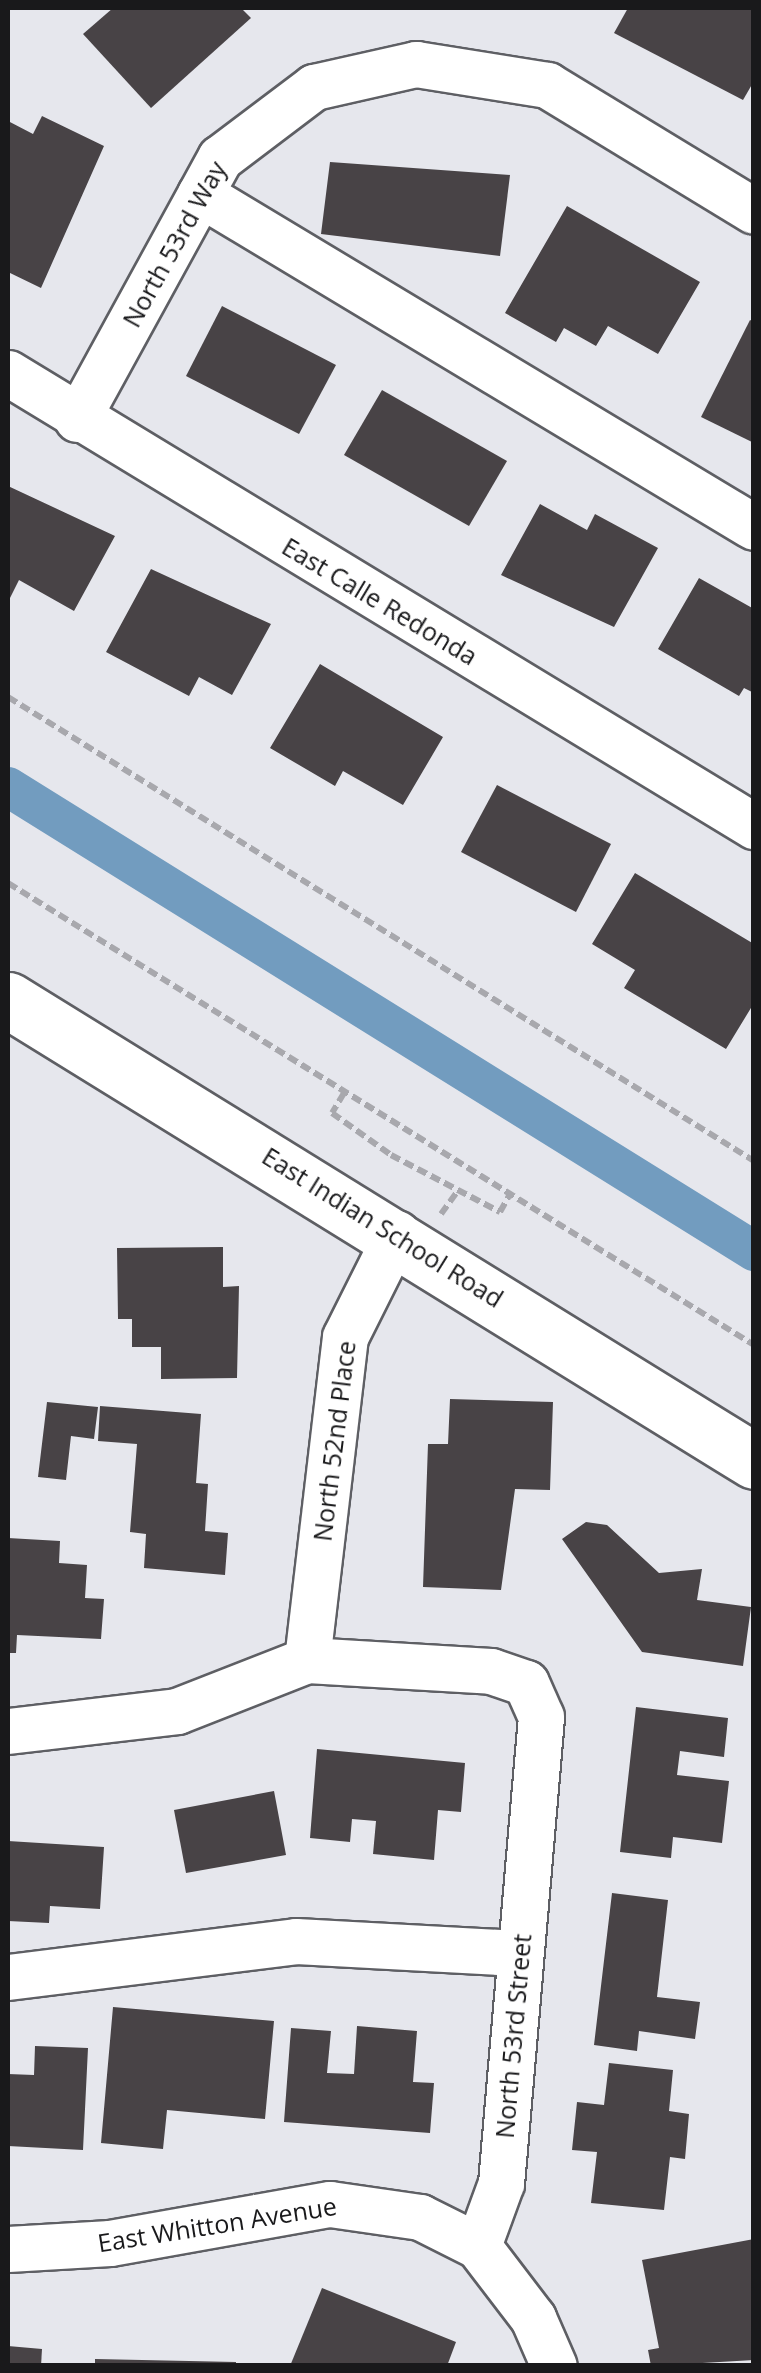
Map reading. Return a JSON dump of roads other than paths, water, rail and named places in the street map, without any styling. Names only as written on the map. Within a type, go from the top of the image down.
[{"type":"main road","name":"East Indian School Road","points":[[8,1000],[397,1233],[754,1461]]},
{"type":"street","name":"North 53rd Way","points":[[77,420],[220,158],[314,87],[416,64],[547,85],[749,200]]},
{"type":"street","points":[[200,194],[754,527]]},
{"type":"street","name":"East Calle Redonda","points":[[8,373],[77,420],[754,826]]},
{"type":"street","name":"North 52nd Place","points":[[307,1660],[345,1336],[397,1233]]},
{"type":"street","points":[[8,1731],[177,1712],[307,1660]]},
{"type":"street","name":"North 53rd Street","points":[[307,1660],[491,1670],[526,1683],[541,1717],[501,2183],[478,2246]]},
{"type":"street","points":[[8,1977],[296,1941],[520,1952]]},
{"type":"street","name":"East Whitton Avenue","points":[[8,2248],[110,2243],[330,2204],[420,2217],[478,2246]]},
{"type":"street","points":[[478,2246],[534,2318],[554,2366]]},
{"type":"waterway","points":[[8,787],[754,1251]]}]
